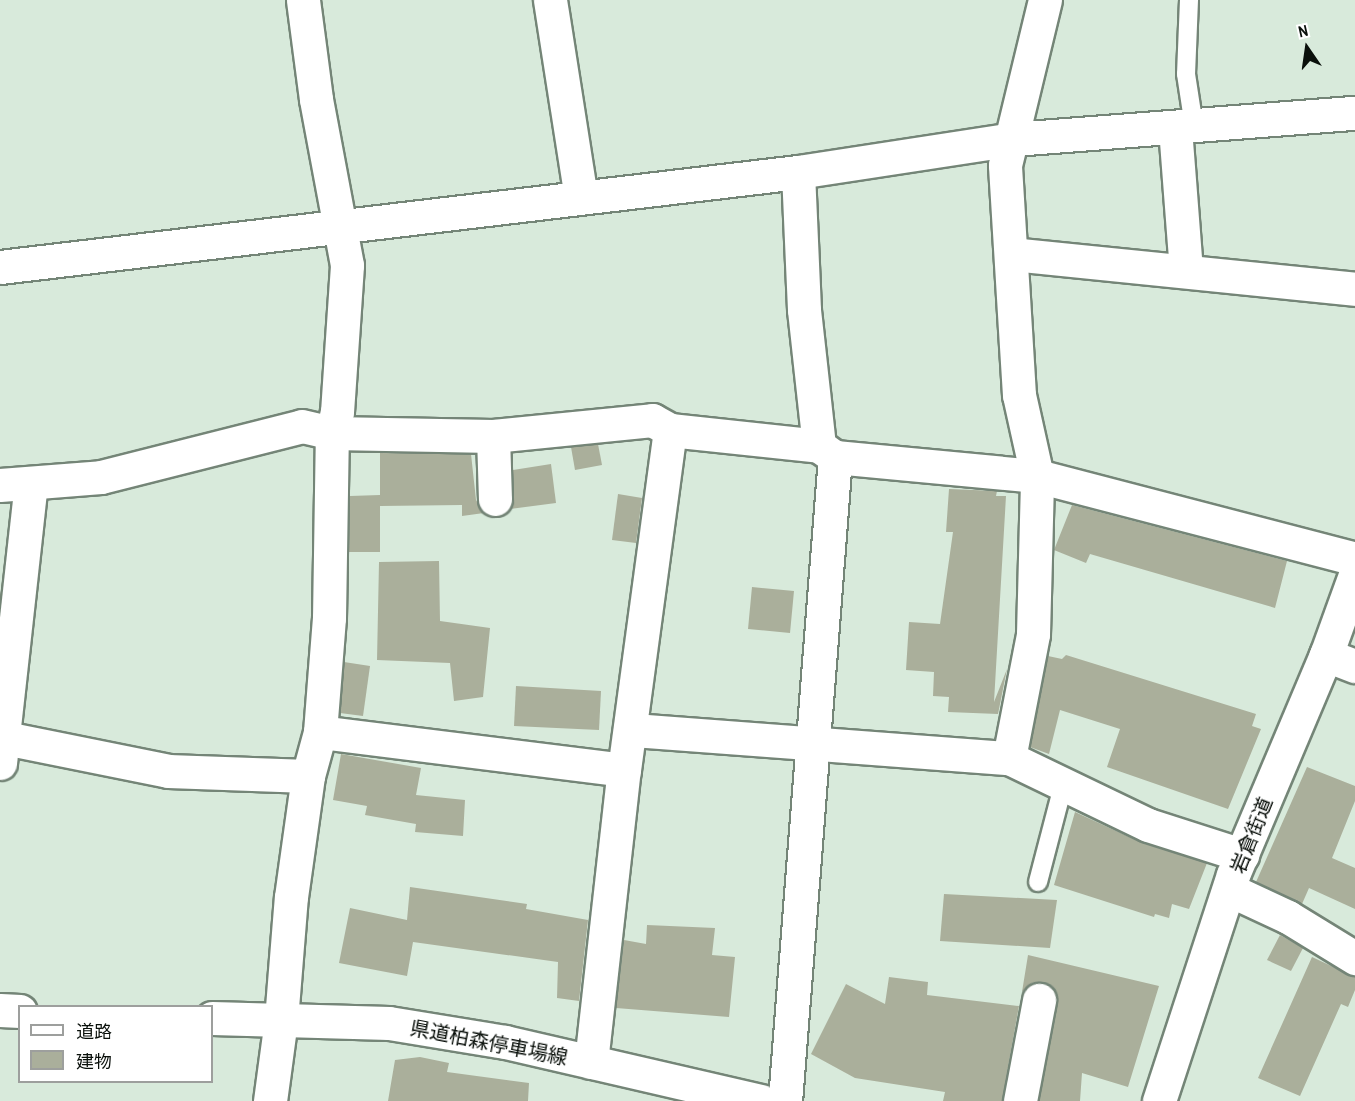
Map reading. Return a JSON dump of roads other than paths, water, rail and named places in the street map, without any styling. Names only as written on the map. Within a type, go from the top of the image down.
[{"type":"street","points":[[270,1101],[281,1020],[291,897],[308,776],[320,732],[329,618],[332,434],[338,412],[347,265],[339,228],[303,0]]},
{"type":"street","points":[[550,0],[581,198]]},
{"type":"street","points":[[1009,758],[1034,634],[1037,476],[1019,395],[1005,165],[1014,139],[1045,0]]},
{"type":"street","points":[[0,267],[798,171],[1014,139],[1355,113]]},
{"type":"street","points":[[1184,127],[1186,271]]},
{"type":"street","points":[[785,1101],[812,742],[827,452],[804,310],[798,171]]},
{"type":"street","points":[[1012,254],[1355,289]]},
{"type":"street","points":[[308,776],[168,771],[1,746],[16,484],[101,477],[302,426],[332,434],[494,436],[652,420],[670,430],[827,452],[1037,476],[1355,559]]},
{"type":"street","points":[[591,1062],[624,770],[633,730],[670,430]]},
{"type":"street","points":[[494,436],[495,499]]},
{"type":"street","name":"岩倉街道","points":[[1159,1101],[1242,855],[1341,660],[1355,575]]},
{"type":"street","points":[[633,730],[1009,758],[1062,786],[1148,825],[1242,855]]},
{"type":"street","points":[[320,732],[624,770]]},
{"type":"street","points":[[1230,890],[1352,946]]},
{"type":"street","points":[[1020,1101],[1039,1000]]},
{"type":"street","points":[[0,1010],[18,1011]]},
{"type":"street","name":"県道柏森停車場線","points":[[213,1017],[389,1023],[505,1042],[761,1101]]},
{"type":"lane","points":[[1184,127],[1189,0]]},
{"type":"lane","points":[[1038,882],[1062,786]]}]
